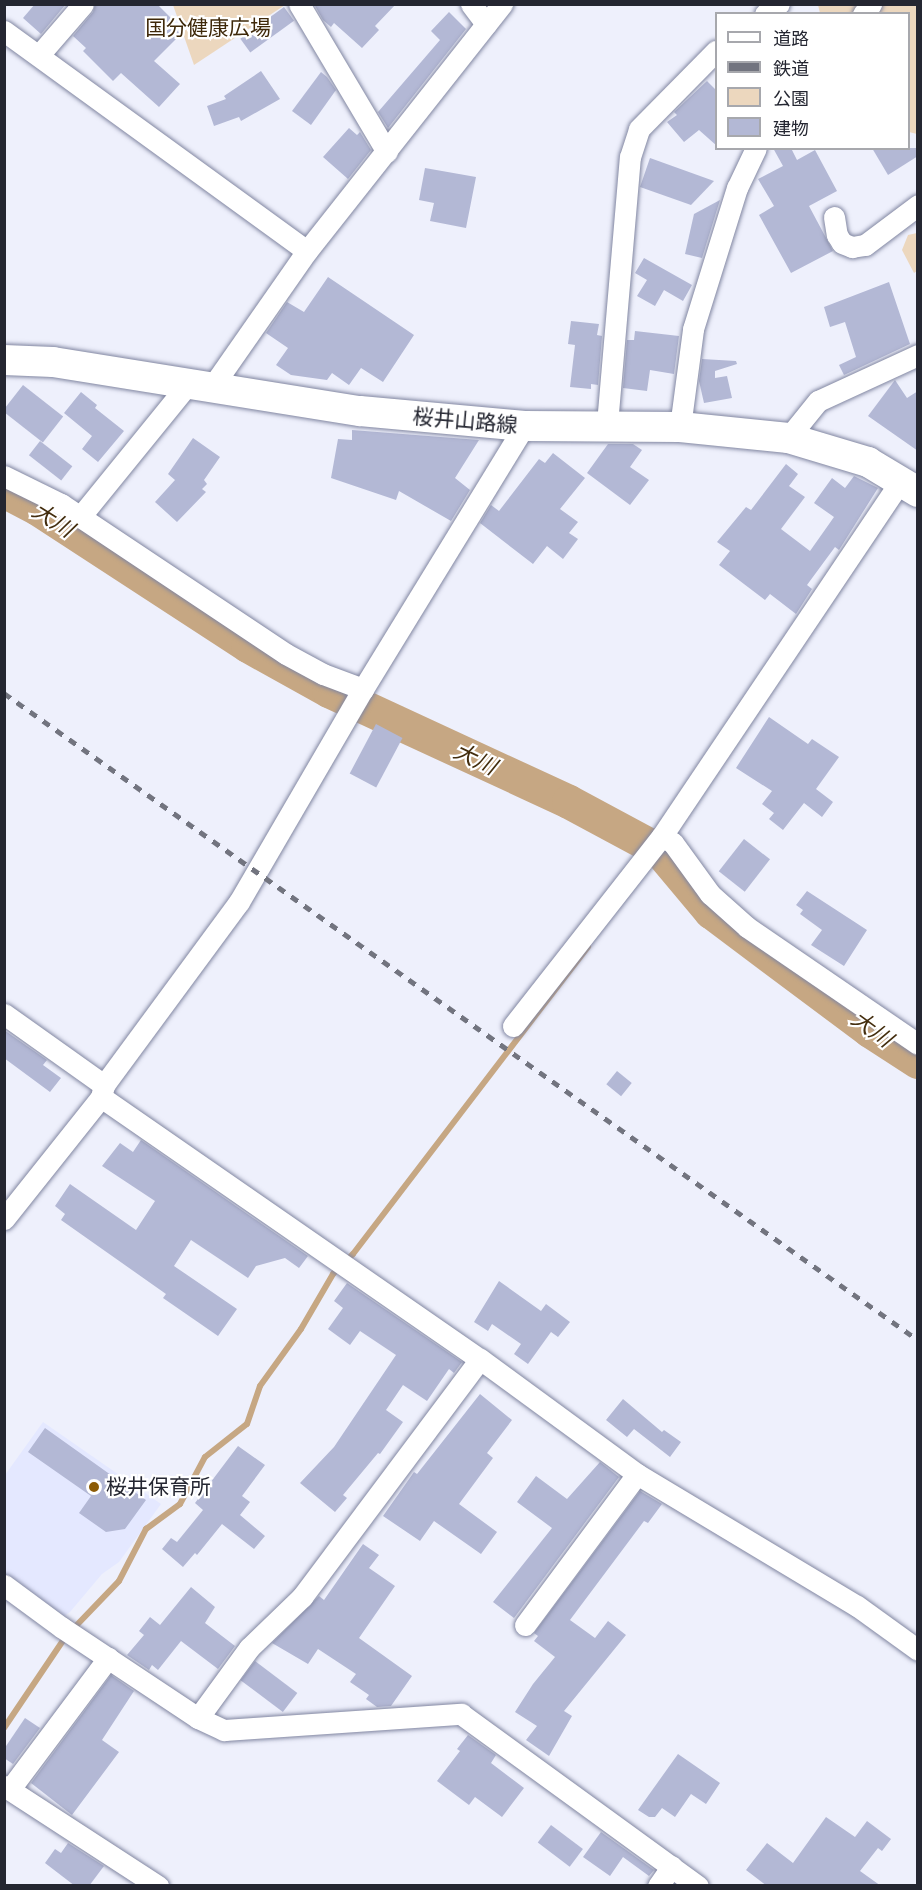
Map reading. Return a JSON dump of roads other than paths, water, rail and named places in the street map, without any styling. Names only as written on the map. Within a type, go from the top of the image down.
[{"type":"main road","name":"桜井山路線","points":[[4,360],[53,362],[360,411],[524,426],[607,424],[680,427],[788,438],[868,462],[909,487]]},
{"type":"street","points":[[39,55],[83,4]]},
{"type":"street","points":[[299,4],[387,152]]},
{"type":"street","points":[[471,4],[486,24]]},
{"type":"street","points":[[80,517],[200,385],[387,152],[502,4]]},
{"type":"street","points":[[4,31],[307,251]]},
{"type":"street","points":[[607,424],[630,157],[639,129],[715,53]]},
{"type":"street","points":[[680,427],[693,328],[737,188],[755,150]]},
{"type":"street","points":[[834,217],[837,235],[842,243],[852,247],[865,245],[918,205]]},
{"type":"street","points":[[788,438],[818,401],[918,355]]},
{"type":"street","points":[[4,1219],[103,1091],[239,902],[363,688],[524,426]]},
{"type":"street","points":[[4,476],[80,517],[286,654],[323,674],[363,688]]},
{"type":"street","points":[[513,1026],[662,836],[909,487]]},
{"type":"street","points":[[662,836],[673,843],[710,894],[747,927],[918,1044]]},
{"type":"street","points":[[4,1014],[103,1091],[480,1359],[637,1474],[857,1606],[918,1650]]},
{"type":"street","points":[[198,1718],[249,1648],[302,1597],[480,1359]]},
{"type":"street","points":[[525,1625],[637,1474]]},
{"type":"street","points":[[4,1585],[61,1627],[198,1718],[224,1730],[461,1714],[698,1886]]},
{"type":"street","points":[[108,1658],[7,1787],[158,1886]]},
{"type":"street","points":[[658,1886],[672,1866]]},
{"type":"waterway","name":"大川","points":[[4,491],[38,509],[248,646],[329,691],[569,802],[660,851],[711,912],[870,1031],[918,1062]]},
{"type":"waterway","points":[[73,1629],[119,1581],[146,1529],[180,1504],[205,1457],[247,1424],[260,1386],[301,1329],[333,1274],[353,1254],[588,947]]},
{"type":"waterway","points":[[4,1728],[66,1636]]},
{"type":"railway","points":[[4,693],[918,1340]]},
{"type":"place","name":"桜井保育所","points":[[94,1487]]},
{"type":"park label","name":"国分健康広場","points":[[208,28]]}]
